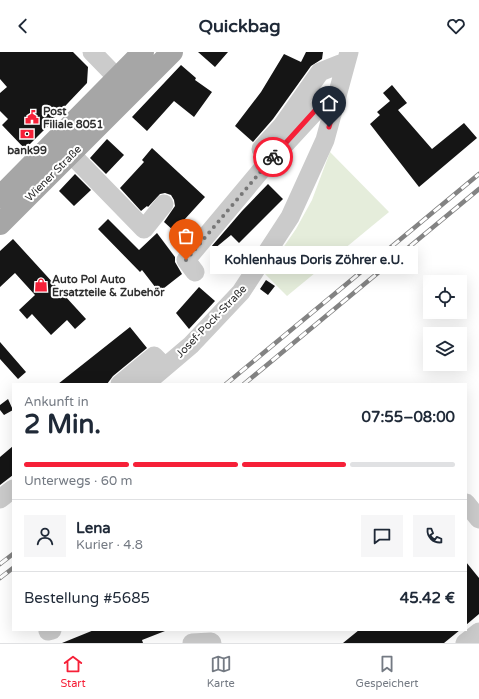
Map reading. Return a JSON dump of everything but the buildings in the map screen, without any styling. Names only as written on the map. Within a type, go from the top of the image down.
[{"type":"main road","name":"Wiener Straße","points":[[0,197],[142,52]]},
{"type":"main road","name":"Wiener Straße","points":[[0,224],[132,94],[172,52]]},
{"type":"street","points":[[92,52],[132,94]]},
{"type":"street","points":[[261,149],[282,126],[320,72],[340,64],[347,59]]},
{"type":"street","name":"Josef-Pock-Straße","points":[[146,383],[191,345],[241,292],[290,217],[325,140],[347,59]]},
{"type":"street","points":[[195,272],[186,260],[263,168],[320,105],[329,101],[336,102]]},
{"type":"street","points":[[71,154],[144,229],[164,204]]},
{"type":"street","points":[[121,383],[154,356],[165,367]]},
{"type":"street","points":[[0,499],[12,490]]},
{"type":"street","points":[[467,504],[479,519]]},
{"type":"street","points":[[184,631],[184,643]]},
{"type":"street","points":[[465,643],[479,632]]},
{"type":"street","points":[[192,643],[212,643]]},
{"type":"green space","points":[[330,152],[389,212],[287,296],[265,274],[296,229],[312,200]]},
{"type":"railway","points":[[227,383],[479,174]]},
{"type":"railway","points":[[245,383],[479,189]]},
{"type":"railway","points":[[0,564],[12,555]]},
{"type":"railway","points":[[0,578],[12,569]]},
{"type":"way so far","points":[[186,260],[273,157]]},
{"type":"place","name":"Post Filiale 8051","points":[[32,117]]},
{"type":"place","name":"bank99","points":[[27,134]]},
{"type":"place","name":"Kohlenhaus Doris Zöhrer e.U.","points":[[186,260]]},
{"type":"place","name":"Auto Pol Auto Ersatzteile & Zubehör","points":[[41,285]]},
{"type":"route","points":[[273,157],[320,105],[329,101],[336,102],[329,127]]}]
